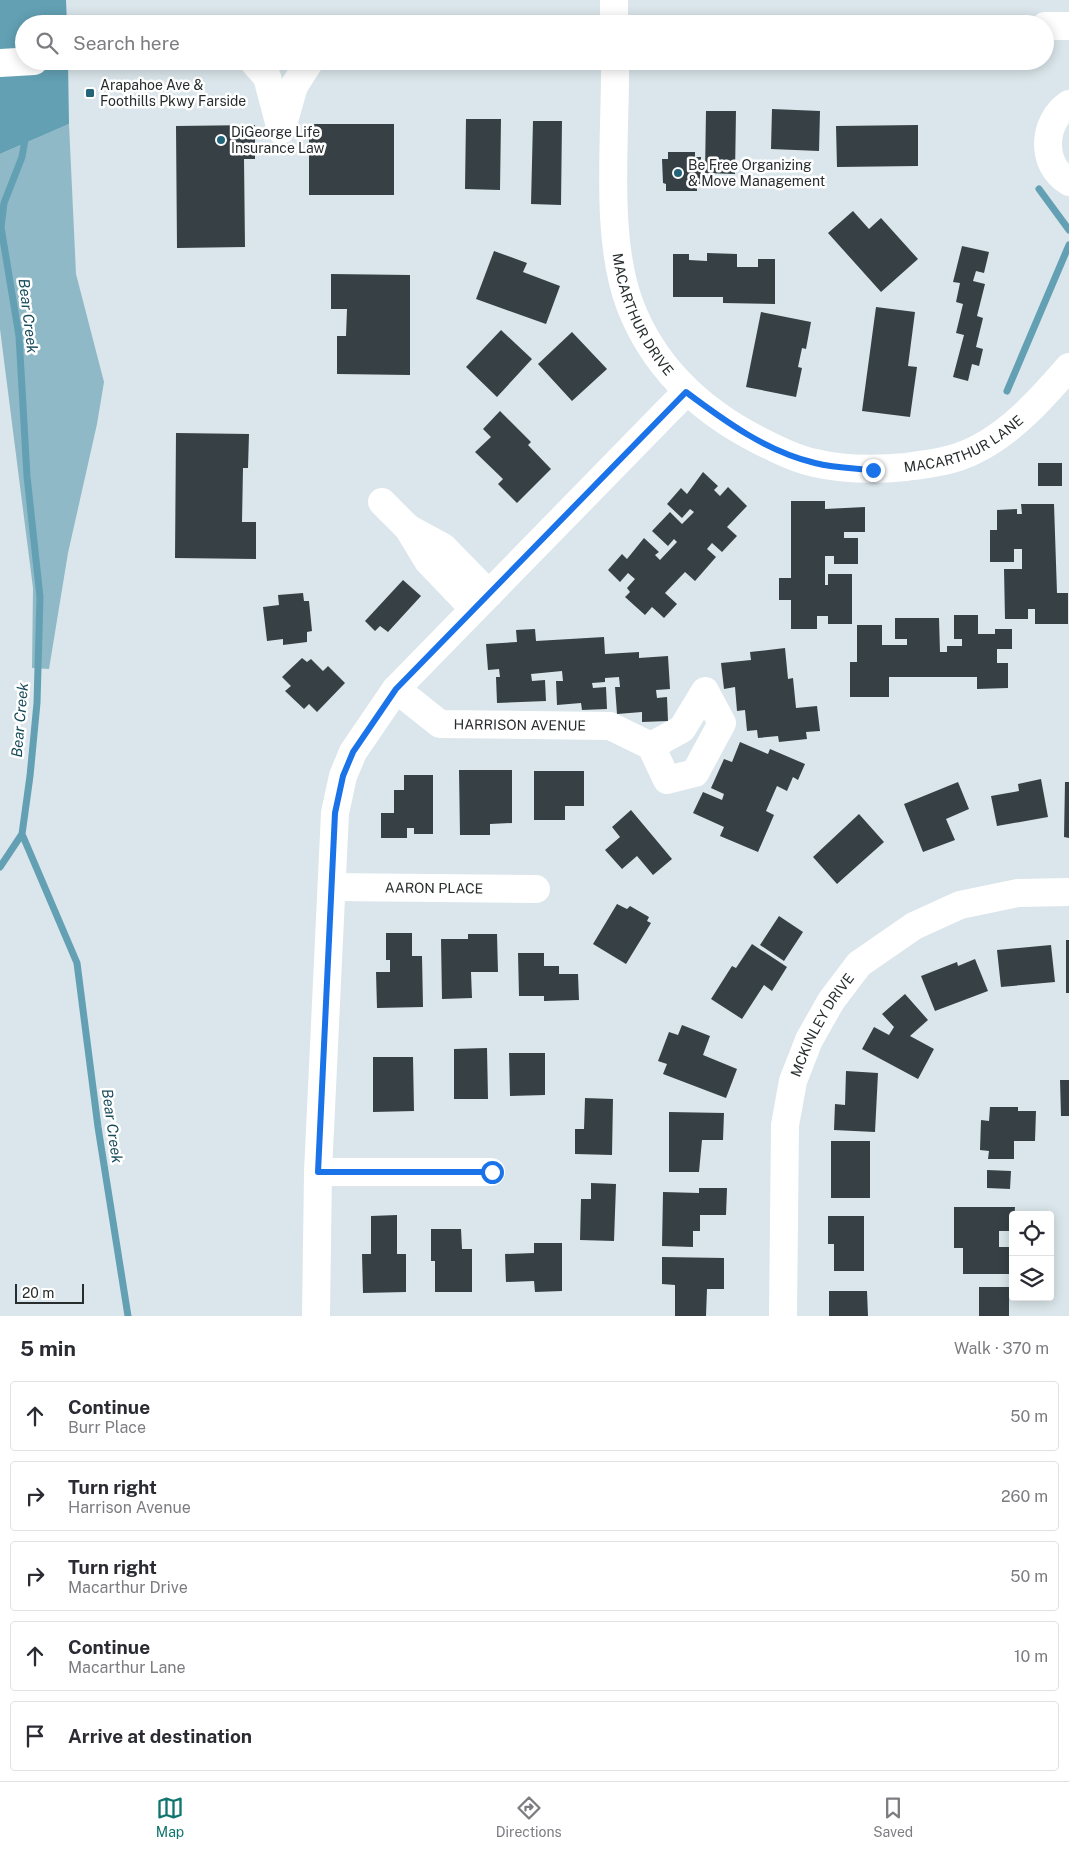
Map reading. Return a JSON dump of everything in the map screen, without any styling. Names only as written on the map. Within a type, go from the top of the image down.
[{"type":"street","points":[[614,0],[614,15]]},
{"type":"street","points":[[1054,26],[1069,26]]},
{"type":"street","points":[[0,62],[15,62]]},
{"type":"street","points":[[261,70],[267,77],[281,130],[294,86],[304,70]]},
{"type":"street","name":"MACARTHUR DRIVE","points":[[615,70],[614,216],[619,266],[629,304],[646,340],[686,392],[733,427],[777,449],[814,463],[834,466]]},
{"type":"street","points":[[1069,104],[1062,109],[1053,121],[1048,136],[1048,152],[1054,168],[1069,182]]},
{"type":"street","name":"MACARTHUR LANE","points":[[834,466],[873,470],[923,465],[974,451],[996,438],[1037,403],[1069,367]]},
{"type":"street","points":[[316,1316],[318,1172],[335,813],[343,776],[353,752],[396,689],[686,392]]},
{"type":"street","points":[[382,502],[408,528],[421,552],[482,601]]},
{"type":"street","name":"HARRISON AVENUE","points":[[396,689],[440,724],[610,726],[651,746]]},
{"type":"street","name":"AARON PLACE","points":[[332,888],[536,889]]},
{"type":"street","name":"MCKINLEY DRIVE","points":[[783,1316],[784,1125],[793,1081],[809,1040],[831,1001],[859,964],[914,926],[960,905],[1018,893],[1069,892]]},
{"type":"street","points":[[318,1172],[492,1172]]},
{"type":"shaded area","points":[[0,0],[66,0],[67,15],[15,15],[15,70],[68,70],[69,124],[0,154]]},
{"type":"shaded area","points":[[69,124],[76,274],[104,382],[97,424],[68,553],[49,669],[32,668],[33,588],[0,329],[0,154]]},
{"type":"building","points":[[772,109],[820,111],[819,151],[771,149]]},
{"type":"building","points":[[706,111],[736,111],[735,174],[705,173]]},
{"type":"building","points":[[466,119],[501,119],[500,190],[465,189]]},
{"type":"building","points":[[533,121],[562,121],[561,205],[531,204]]},
{"type":"building","points":[[309,124],[394,124],[394,195],[309,195]]},
{"type":"building","points":[[255,125],[255,159],[244,159],[245,247],[177,248],[176,126]]},
{"type":"building","points":[[918,125],[918,166],[837,167],[836,126]]},
{"type":"building","points":[[668,152],[695,152],[695,157],[701,157],[701,184],[697,184],[697,191],[666,191],[666,184],[663,183],[662,159],[668,159]]},
{"type":"building","points":[[853,211],[869,229],[881,218],[918,259],[881,292],[828,233]]},
{"type":"building","points":[[962,246],[989,252],[984,273],[976,271],[973,281],[985,284],[977,316],[983,318],[976,347],[983,349],[979,366],[972,364],[968,381],[953,377],[964,335],[956,333],[963,304],[956,302],[960,283],[953,282]]},
{"type":"building","points":[[494,251],[527,263],[523,272],[560,286],[546,324],[476,299]]},
{"type":"building","points":[[707,253],[737,254],[737,267],[758,267],[758,259],[775,259],[775,304],[723,303],[723,297],[673,297],[673,254],[689,254],[689,260],[707,261]]},
{"type":"building","points":[[331,274],[410,275],[410,375],[337,374],[337,336],[346,336],[347,309],[331,309]]},
{"type":"building","points":[[876,307],[915,312],[908,366],[917,367],[910,417],[862,411]]},
{"type":"building","points":[[761,312],[811,322],[806,349],[802,348],[798,367],[802,368],[796,397],[746,387]]},
{"type":"building","points":[[501,330],[532,359],[497,397],[466,367]]},
{"type":"building","points":[[572,332],[607,369],[572,401],[538,364]]},
{"type":"building","points":[[500,411],[531,442],[528,445],[551,469],[517,503],[498,484],[503,479],[475,452],[491,437],[483,429]]},
{"type":"building","points":[[176,433],[249,434],[248,468],[243,468],[242,522],[256,522],[256,559],[175,558]]},
{"type":"building","points":[[1038,463],[1062,463],[1062,486],[1038,486]]},
{"type":"building","points":[[703,472],[718,486],[714,490],[720,496],[728,487],[747,506],[727,527],[737,536],[722,552],[712,543],[707,549],[716,557],[695,581],[685,572],[665,593],[677,604],[664,618],[652,607],[645,615],[625,597],[630,592],[627,588],[635,579],[628,573],[620,582],[608,570],[622,554],[627,559],[644,538],[659,552],[655,555],[660,560],[677,542],[674,539],[668,546],[652,531],[670,512],[682,524],[694,512],[690,509],[682,518],[667,504],[681,488],[687,494]]},
{"type":"building","points":[[791,501],[825,501],[825,509],[865,507],[865,532],[844,532],[844,538],[858,538],[858,564],[834,564],[834,556],[825,556],[825,585],[828,585],[828,574],[852,574],[852,624],[828,624],[828,616],[817,616],[817,629],[791,629],[791,600],[779,600],[779,578],[791,578]]},
{"type":"building","points":[[1021,504],[1054,504],[1057,593],[1068,593],[1068,624],[1035,624],[1035,609],[1028,609],[1028,619],[1005,619],[1004,569],[1022,569],[1022,549],[1014,549],[1014,562],[990,562],[990,530],[997,530],[997,510],[1017,509],[1017,514],[1022,514]]},
{"type":"building","points":[[403,580],[421,596],[388,632],[380,626],[375,631],[365,621]]},
{"type":"building","points":[[303,593],[304,601],[309,601],[312,631],[307,632],[307,642],[283,645],[283,639],[267,641],[263,607],[279,605],[278,595]]},
{"type":"building","points":[[954,615],[978,615],[978,634],[995,634],[995,629],[1012,629],[1012,649],[997,649],[997,663],[1008,663],[1008,688],[977,689],[977,677],[889,677],[889,697],[850,697],[850,662],[857,662],[857,625],[882,625],[882,645],[907,645],[907,639],[895,639],[895,618],[939,618],[940,652],[947,652],[947,646],[962,646],[962,639],[954,639]]},
{"type":"building","points":[[535,629],[536,641],[604,637],[605,654],[639,652],[639,658],[668,656],[670,689],[656,690],[657,698],[667,697],[668,721],[642,722],[642,712],[617,714],[615,687],[620,687],[619,677],[605,678],[605,682],[592,683],[593,688],[606,687],[607,709],[582,710],[581,703],[557,705],[556,681],[563,681],[562,671],[531,674],[532,681],[545,680],[546,701],[497,703],[496,677],[500,677],[499,669],[488,670],[486,644],[517,642],[516,630]]},
{"type":"building","points":[[785,648],[788,679],[793,678],[796,708],[817,706],[820,731],[806,732],[807,739],[779,742],[778,736],[758,738],[757,730],[747,731],[745,710],[737,711],[735,687],[724,689],[721,663],[751,660],[750,652]]},
{"type":"building","points":[[302,658],[307,662],[311,659],[323,671],[328,666],[345,683],[317,712],[309,704],[304,709],[285,691],[291,686],[282,677]]},
{"type":"building","points":[[740,742],[768,754],[770,749],[805,764],[798,780],[793,777],[787,791],[777,786],[766,811],[774,815],[758,852],[720,836],[724,827],[693,813],[703,792],[722,800],[724,794],[711,788],[724,759],[732,762]]},
{"type":"building","points":[[459,770],[512,770],[512,823],[490,824],[490,835],[460,835]]},
{"type":"building","points":[[534,771],[584,771],[584,806],[565,806],[565,820],[534,820]]},
{"type":"building","points":[[404,775],[433,775],[433,834],[414,834],[414,828],[407,828],[407,838],[381,838],[381,813],[394,813],[394,790],[404,790]]},
{"type":"building","points":[[1041,779],[1048,817],[997,826],[991,796],[1019,791],[1018,784]]},
{"type":"building","points":[[958,782],[969,809],[946,819],[955,840],[923,852],[904,804]]},
{"type":"building","points":[[1065,782],[1069,782],[1069,838],[1064,837]]},
{"type":"building","points":[[631,810],[672,859],[653,875],[637,856],[622,869],[605,850],[620,837],[612,827]]},
{"type":"building","points":[[859,814],[884,842],[837,884],[813,857]]},
{"type":"building","points":[[617,904],[627,909],[630,906],[649,917],[647,921],[651,923],[626,964],[593,944]]},
{"type":"building","points":[[779,916],[803,932],[784,961],[760,945]]},
{"type":"building","points":[[386,933],[412,933],[412,956],[422,956],[423,1007],[377,1008],[376,972],[390,972],[390,960],[386,960]]},
{"type":"building","points":[[468,934],[497,934],[498,972],[471,972],[472,998],[442,999],[441,939],[468,939]]},
{"type":"building","points":[[1066,940],[1069,940],[1069,993],[1066,993]]},
{"type":"building","points":[[752,944],[787,967],[772,991],[764,985],[742,1019],[711,999],[732,966],[736,968]]},
{"type":"building","points":[[1051,945],[1055,982],[1001,987],[997,950]]},
{"type":"building","points":[[518,953],[544,953],[544,966],[559,966],[559,974],[578,974],[579,1000],[544,1001],[544,996],[519,996]]},
{"type":"building","points":[[975,959],[988,991],[935,1011],[921,976],[957,962],[958,966]]},
{"type":"building","points":[[905,994],[928,1020],[910,1036],[934,1049],[918,1079],[862,1049],[874,1027],[889,1035],[894,1027],[882,1014]]},
{"type":"building","points":[[682,1025],[710,1036],[703,1055],[737,1069],[726,1098],[663,1074],[667,1064],[658,1061],[669,1032],[678,1035]]},
{"type":"building","points":[[487,1048],[488,1099],[454,1099],[454,1049]]},
{"type":"building","points":[[509,1053],[545,1053],[545,1095],[510,1096]]},
{"type":"building","points":[[373,1057],[413,1057],[414,1111],[373,1112]]},
{"type":"building","points":[[846,1071],[878,1073],[875,1132],[834,1130],[835,1104],[845,1105]]},
{"type":"building","points":[[1060,1080],[1069,1080],[1069,1116],[1061,1116]]},
{"type":"building","points":[[585,1098],[613,1099],[612,1155],[575,1154],[575,1129],[584,1129]]},
{"type":"building","points":[[990,1107],[1018,1107],[1018,1111],[1036,1111],[1035,1141],[1014,1141],[1014,1159],[988,1159],[989,1151],[980,1150],[981,1120],[989,1121]]},
{"type":"building","points":[[669,1112],[724,1113],[723,1140],[702,1140],[699,1172],[669,1172]]},
{"type":"building","points":[[831,1141],[870,1141],[870,1198],[831,1198]]},
{"type":"building","points":[[987,1170],[1011,1171],[1010,1189],[987,1188]]},
{"type":"building","points":[[591,1183],[616,1184],[614,1241],[580,1240],[581,1199],[591,1199]]},
{"type":"building","points":[[699,1188],[727,1188],[726,1215],[700,1215],[700,1231],[693,1231],[693,1247],[662,1246],[663,1192],[699,1193]]},
{"type":"building","points":[[954,1207],[1015,1207],[1015,1211],[1009,1211],[1009,1231],[999,1231],[999,1247],[1009,1247],[1009,1274],[963,1274],[963,1248],[954,1248]]},
{"type":"building","points":[[397,1215],[397,1254],[406,1254],[406,1292],[363,1293],[362,1254],[371,1254],[371,1216]]},
{"type":"building","points":[[828,1216],[864,1216],[864,1271],[834,1271],[834,1244],[828,1244]]},
{"type":"building","points":[[431,1229],[461,1229],[462,1249],[472,1249],[472,1292],[435,1292],[435,1261],[431,1261]]},
{"type":"building","points":[[534,1243],[562,1243],[562,1291],[535,1292],[534,1281],[506,1282],[505,1254],[534,1253]]},
{"type":"building","points":[[662,1257],[724,1258],[724,1289],[707,1289],[706,1316],[675,1316],[675,1285],[662,1284]]},
{"type":"building","points":[[979,1287],[1009,1287],[1009,1316],[979,1316]]},
{"type":"building","points":[[829,1291],[867,1291],[868,1316],[829,1316]]},
{"type":"waterway","name":"Bear Creek","points":[[26,134],[22,157],[4,203],[1,227],[19,336],[27,476],[40,597],[37,703],[22,834],[77,963],[98,1127],[128,1316]]},
{"type":"waterway","points":[[1039,189],[1069,230]]},
{"type":"waterway","points":[[1007,391],[1069,245]]},
{"type":"waterway","points":[[0,867],[22,834]]},
{"type":"place","name":"Arapahoe Ave & Foothills Pkwy Farside","points":[[90,93]]},
{"type":"place","name":"DiGeorge Life Insurance Law","points":[[221,140]]},
{"type":"place","name":"Be Free Organizing & Move Management","points":[[678,173]]},
{"type":"route","points":[[492,1172],[318,1172],[335,813],[343,776],[353,752],[396,689],[686,392],[733,427],[786,454],[814,463],[873,470]]}]
